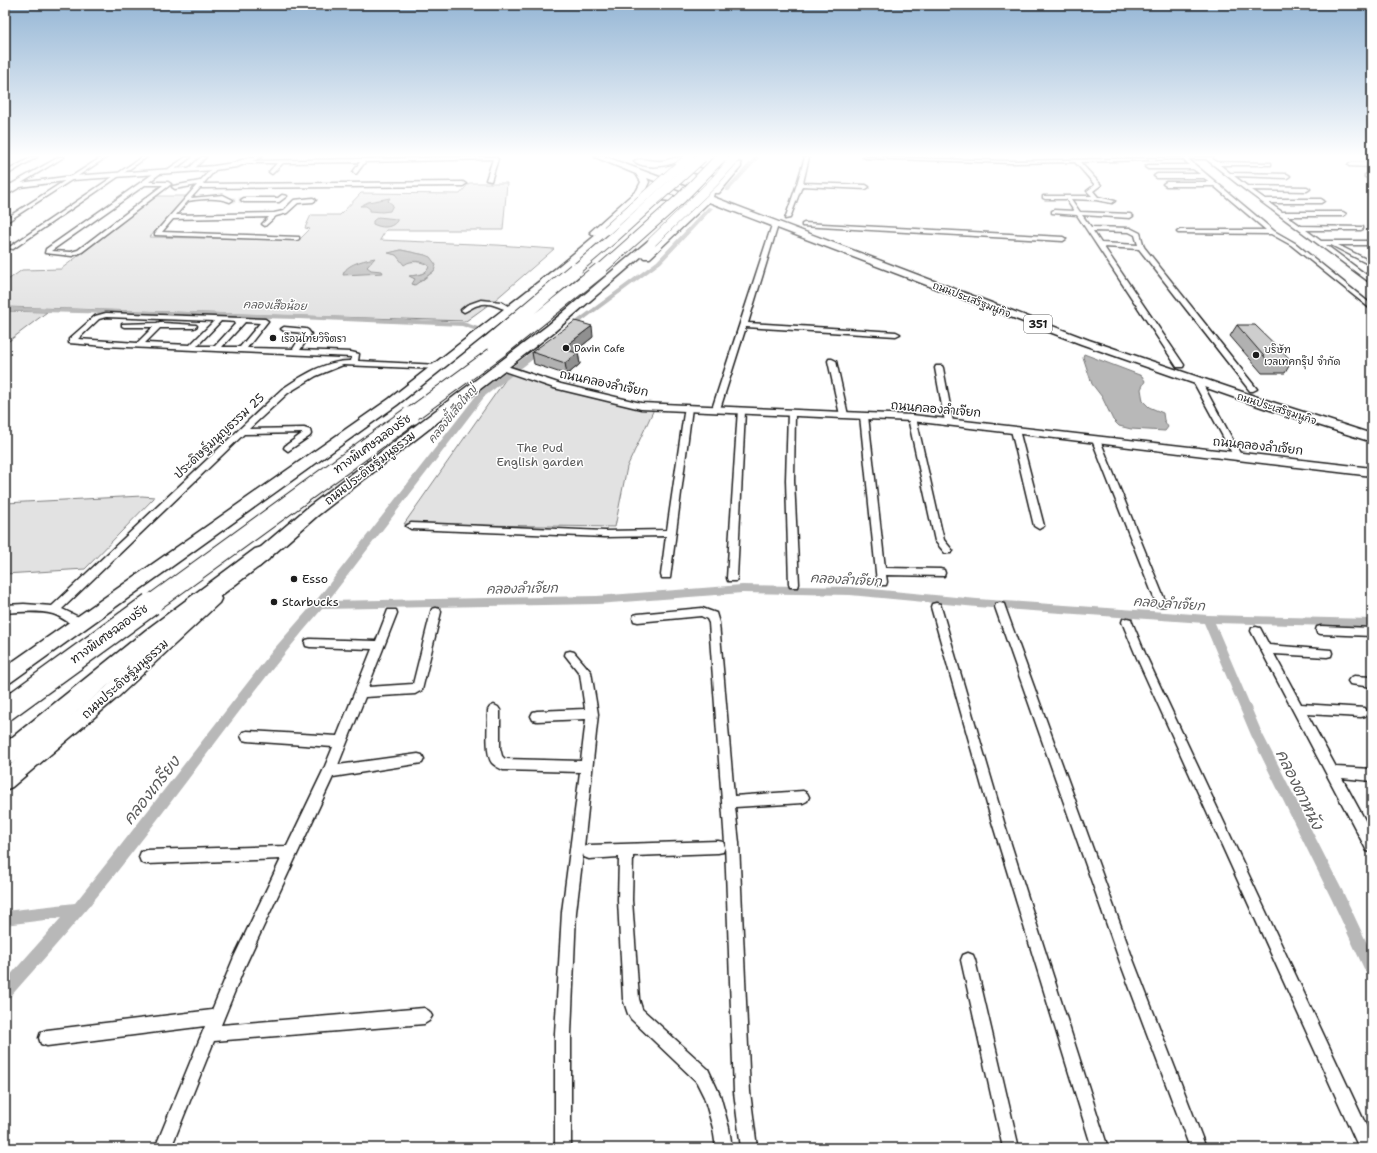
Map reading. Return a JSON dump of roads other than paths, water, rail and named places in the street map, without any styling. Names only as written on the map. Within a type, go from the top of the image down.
[{"type":"highway","name":"ทางพิเศษฉลองรัช","points":[[5,698],[438,384],[608,242],[642,211]]},
{"type":"highway","name":"ทางพิเศษฉลองรัช","points":[[5,710],[398,426],[546,315],[636,239],[665,211]]},
{"type":"highway","points":[[5,756],[153,636],[262,554]]},
{"type":"main road","points":[[537,287],[567,257],[620,211]]},
{"type":"main road","points":[[5,677],[364,423],[439,367],[576,257],[629,211]]},
{"type":"main road","name":"ถนนประดิษฐ์มนูธรรม","points":[[5,780],[112,692],[262,554],[340,491],[508,370],[529,346],[613,278],[684,211]]},
{"type":"main road","name":"ถนนประเสริฐมนูกิจ","points":[[738,211],[1085,342],[1268,405],[1372,438]]},
{"type":"main road","name":"ถนนประเสริฐมนูกิจ","points":[[768,211],[1035,313],[1180,365],[1372,427]]},
{"type":"main road","points":[[578,306],[619,280],[656,249],[694,212]]},
{"type":"street","points":[[5,221],[21,211]]},
{"type":"street","points":[[11,248],[66,211]]},
{"type":"street","points":[[105,211],[47,252],[72,254],[80,251],[133,211]]},
{"type":"street","points":[[176,211],[156,234],[297,238]]},
{"type":"street","points":[[171,217],[274,215],[286,211]]},
{"type":"street","points":[[787,218],[790,211]]},
{"type":"street","points":[[1246,211],[1272,232],[1293,244],[1372,308]]},
{"type":"street","points":[[1277,211],[1372,282]]},
{"type":"street","points":[[1054,212],[1130,216]]},
{"type":"street","points":[[207,216],[212,213],[228,213]]},
{"type":"street","points":[[1079,213],[1180,365]]},
{"type":"street","points":[[1281,214],[1343,214]]},
{"type":"street","points":[[265,224],[274,215]]},
{"type":"street","points":[[716,409],[775,225]]},
{"type":"street","points":[[804,225],[1063,239]]},
{"type":"street","points":[[1300,228],[1361,228]]},
{"type":"street","points":[[1089,229],[1135,232],[1138,234],[1141,247],[1253,389]]},
{"type":"street","points":[[1180,232],[1272,232]]},
{"type":"street","points":[[1321,243],[1372,244]]},
{"type":"street","points":[[1330,243],[1371,262]]},
{"type":"street","points":[[1100,245],[1141,247]]},
{"type":"street","points":[[464,310],[475,302],[487,301],[510,309]]},
{"type":"street","points":[[242,349],[265,321],[100,315],[72,341],[139,345],[351,354],[355,355],[356,357],[354,363]]},
{"type":"street","points":[[139,345],[166,317]]},
{"type":"street","points":[[192,347],[220,319]]},
{"type":"street","points":[[217,348],[243,320]]},
{"type":"street","points":[[124,325],[194,326]]},
{"type":"street","points":[[744,325],[896,334]]},
{"type":"street","points":[[284,329],[306,331],[308,334],[296,351]]},
{"type":"street","points":[[832,361],[844,415]]},
{"type":"street","name":"ประดิษฐ์มนูญธรรม 25","points":[[54,610],[198,472],[290,387],[331,366],[343,363],[439,367]]},
{"type":"street","points":[[939,368],[949,422]]},
{"type":"street","name":"ถนนคลองลำเจียก","points":[[508,370],[558,386],[634,404],[741,411],[912,418],[1372,472]]},
{"type":"street","points":[[1197,380],[1238,457]]},
{"type":"street","points":[[666,575],[670,533],[688,408]]},
{"type":"street","points":[[732,578],[741,411]]},
{"type":"street","points":[[791,413],[790,480],[794,584]]},
{"type":"street","points":[[864,416],[882,582]]},
{"type":"street","points":[[912,418],[936,528],[940,541],[948,551]]},
{"type":"street","points":[[243,432],[304,430],[307,432],[307,434],[288,448]]},
{"type":"street","points":[[1014,430],[1039,526]]},
{"type":"street","points":[[1096,440],[1161,603]]},
{"type":"street","points":[[411,526],[605,534],[670,533]]},
{"type":"street","points":[[881,571],[940,574]]},
{"type":"street","points":[[936,607],[998,822],[1100,1148]]},
{"type":"street","points":[[1000,607],[1127,962],[1198,1148]]},
{"type":"street","points":[[5,609],[24,608],[54,610],[82,623]]},
{"type":"street","points":[[361,692],[415,689],[418,687],[436,612]]},
{"type":"street","points":[[638,618],[702,612],[712,616],[714,623],[729,802],[742,1092],[749,1148]]},
{"type":"street","points":[[163,1148],[239,962],[329,772],[392,613]]},
{"type":"street","points":[[1127,622],[1145,665],[1368,1148]]},
{"type":"street","points":[[1256,630],[1372,846]]},
{"type":"street","points":[[1321,630],[1372,632]]},
{"type":"street","points":[[310,643],[380,645]]},
{"type":"street","points":[[1266,649],[1327,653]]},
{"type":"street","points":[[563,1148],[563,1034],[569,912],[583,807],[592,714],[585,672],[570,656]]},
{"type":"street","points":[[1354,681],[1372,682]]},
{"type":"street","points":[[1299,709],[1361,712]]},
{"type":"street","points":[[494,710],[494,748],[496,759],[503,764],[514,766],[586,767]]},
{"type":"street","points":[[537,716],[592,714]]},
{"type":"street","points":[[247,736],[341,742]]},
{"type":"street","points":[[329,772],[418,759]]},
{"type":"street","points":[[1333,772],[1372,775]]},
{"type":"street","points":[[729,802],[803,797]]},
{"type":"street","points":[[589,852],[718,847]]},
{"type":"street","points":[[626,850],[625,900],[631,999],[636,1014],[702,1075],[712,1095],[721,1128],[724,1148]]},
{"type":"street","points":[[146,857],[291,852]]},
{"type":"street","points":[[968,960],[1011,1148]]},
{"type":"street","points":[[210,1034],[424,1016]]},
{"type":"street","points":[[47,1038],[217,1017]]},
{"type":"waterway","name":"คลองขี้เสือใหญ่","points":[[567,330],[659,262],[707,211]]},
{"type":"waterway","name":"คลองเสือน้อย","points":[[5,309],[298,317],[463,324],[535,348]]},
{"type":"waterway","name":"คลองขี้เสือใหญ่","points":[[319,605],[482,394],[543,347]]},
{"type":"waterway","name":"คลองลำเจียก","points":[[319,605],[597,600],[742,589],[850,591],[977,603],[1208,619]]},
{"type":"waterway","name":"คลองเกรียง","points":[[78,910],[123,854],[277,653],[319,605]]},
{"type":"waterway","name":"คลองลำเจียก","points":[[1208,619],[1372,623]]},
{"type":"waterway","name":"คลองตาหนัง","points":[[1208,619],[1257,735],[1337,895],[1372,970]]},
{"type":"waterway","points":[[5,918],[78,910]]},
{"type":"waterway","name":"คลองเกรียง","points":[[5,992],[78,910]]},
{"type":"place","name":"เรือนไทยวิจิตรา","points":[[273,338]]},
{"type":"place","name":"Davin Cafe","points":[[566,348]]},
{"type":"place","name":"บริษัท เวลเทคกรุ๊ป จำกัด","points":[[1256,355]]},
{"type":"place","name":"Esso","points":[[294,579]]},
{"type":"place","name":"Starbucks","points":[[274,602]]},
{"type":"park label","name":"The Pud English garden","points":[[540,455]]}]
